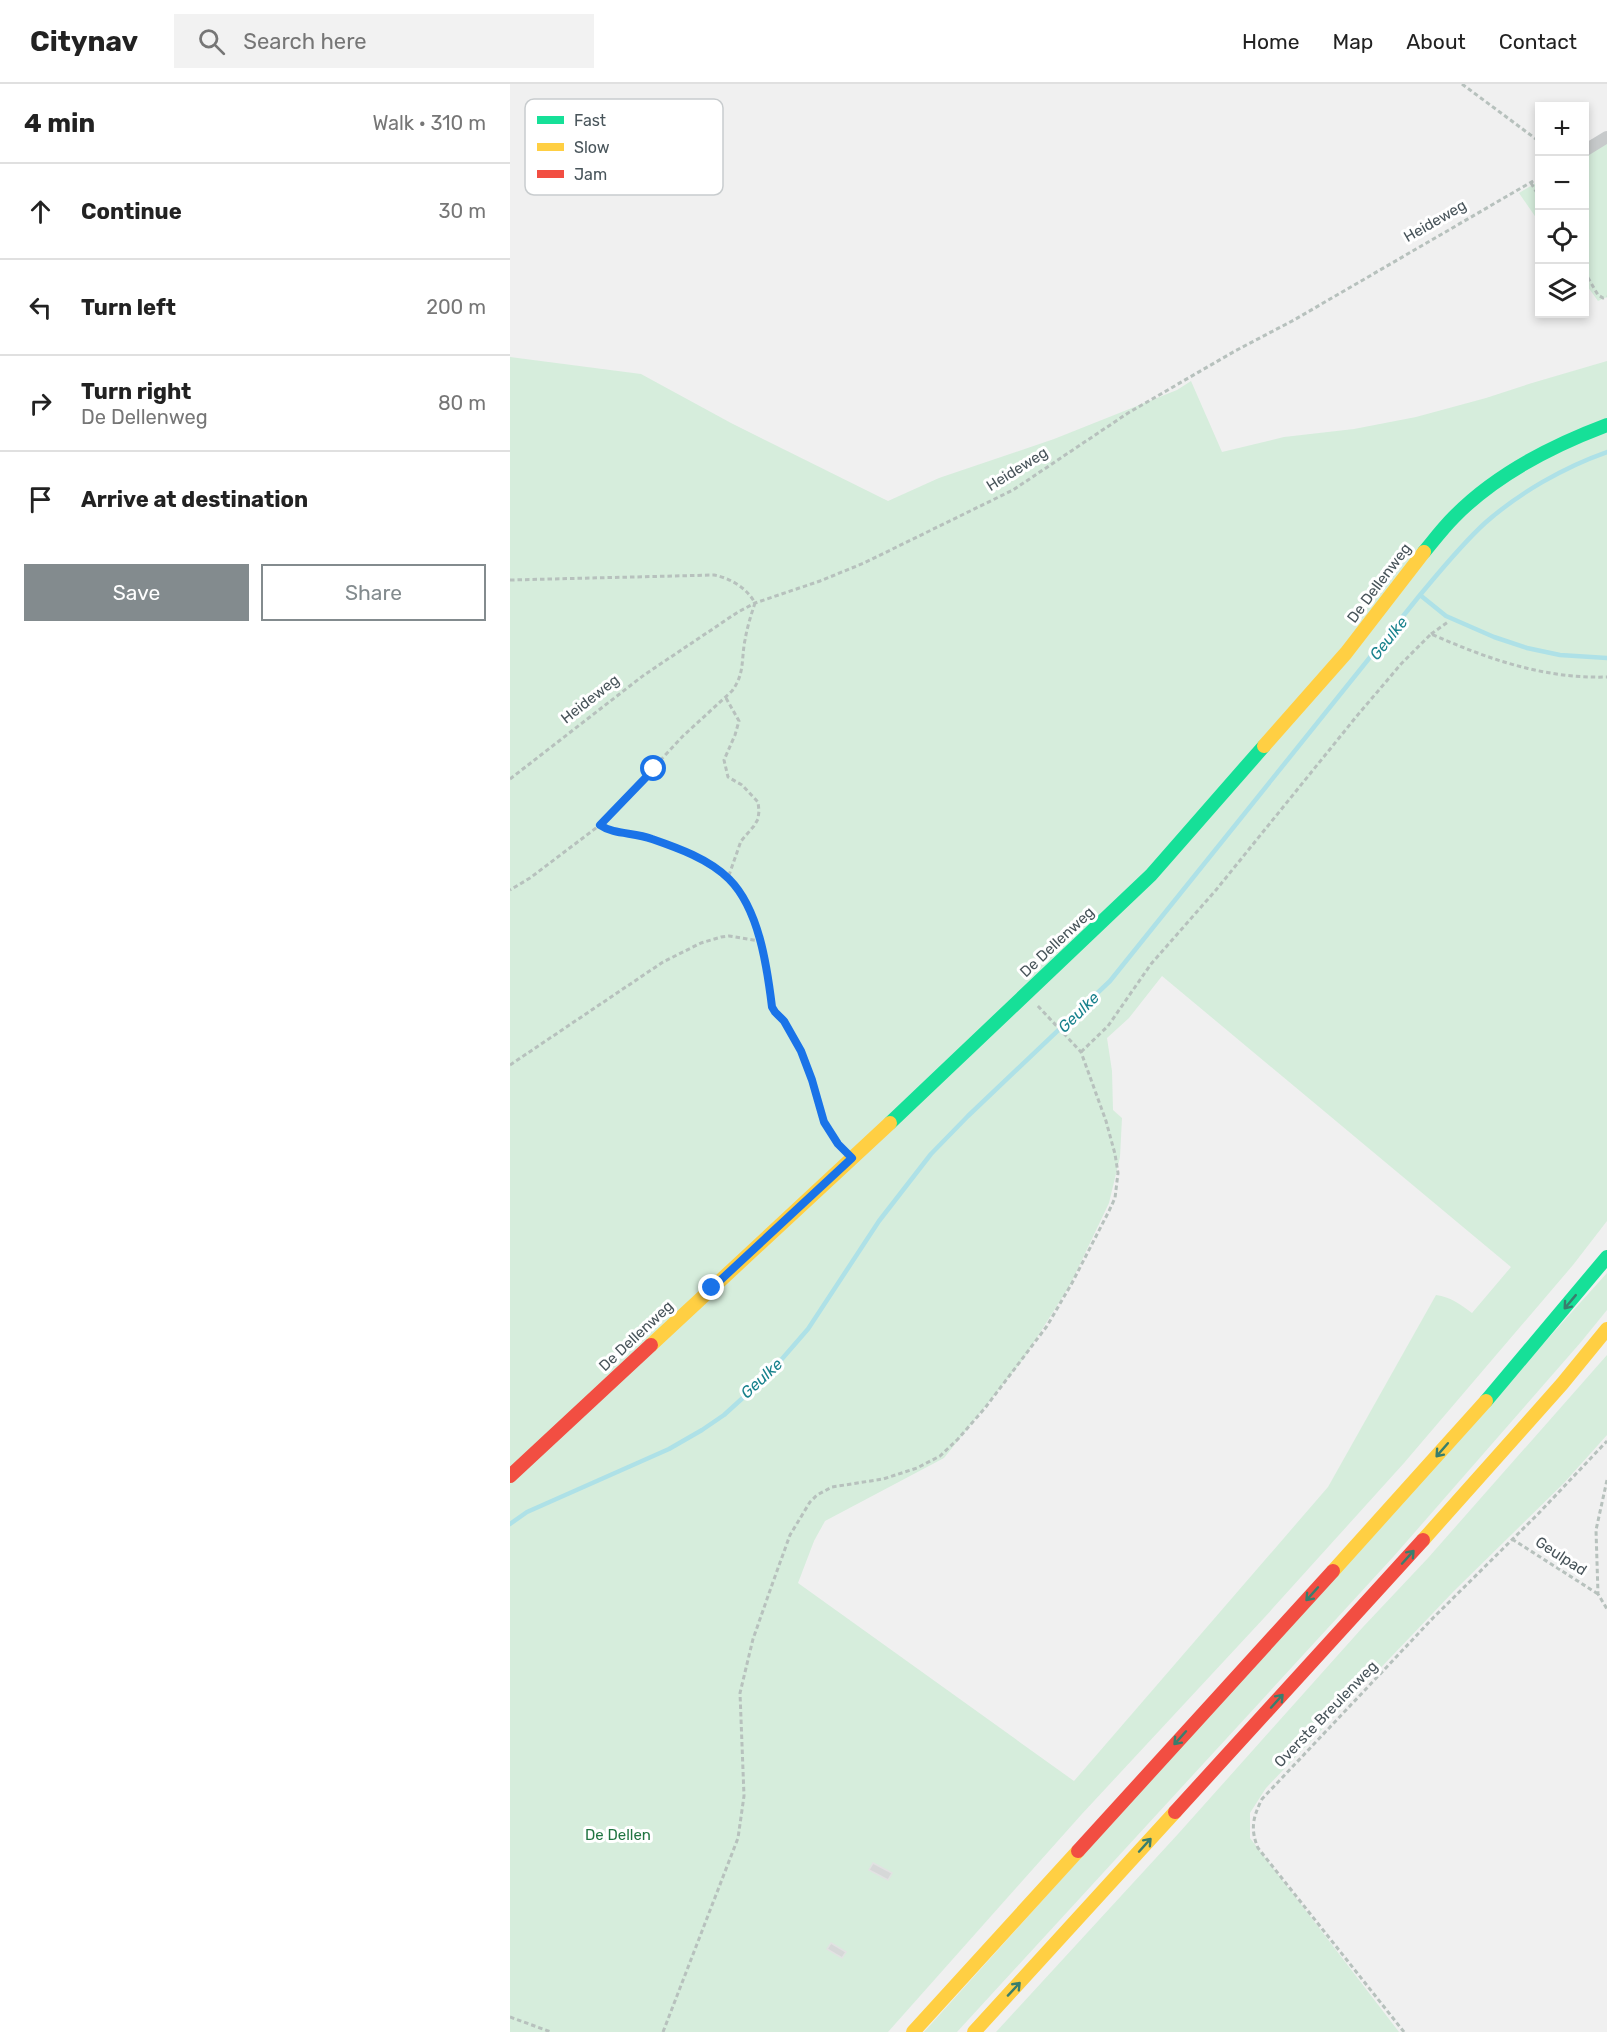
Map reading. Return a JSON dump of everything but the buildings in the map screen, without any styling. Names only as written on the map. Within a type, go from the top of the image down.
[{"type":"main road","name":"De Dellenweg","points":[[510,1476],[852,1158],[1151,875],[1346,653],[1420,556],[1455,516],[1484,490],[1526,462],[1575,437],[1607,425]]},
{"type":"main road","points":[[913,2032],[1407,1490],[1512,1371],[1607,1257]]},
{"type":"main road","points":[[974,2032],[1423,1540],[1562,1384],[1607,1329]]},
{"type":"street","points":[[1589,148],[1607,137]]},
{"type":"path","points":[[1462,84],[1535,139]]},
{"type":"path","name":"Heideweg","points":[[510,779],[676,652],[755,603],[842,573],[1013,490],[1128,413],[1535,180]]},
{"type":"path","points":[[1531,183],[1535,190]]},
{"type":"path","points":[[1589,280],[1598,295],[1603,298],[1607,297]]},
{"type":"path","points":[[510,580],[714,575],[747,591],[755,603],[744,643],[740,675],[726,698],[683,736],[600,825],[530,878],[510,890]]},
{"type":"path","points":[[1081,1052],[1108,1026],[1151,964],[1216,890],[1401,664],[1431,634],[1448,622]]},
{"type":"path","points":[[1431,634],[1500,662],[1535,671],[1573,677],[1607,677]]},
{"type":"path","points":[[726,698],[739,721],[724,760],[728,777],[742,785],[758,802],[759,811],[754,826],[741,841],[728,878]]},
{"type":"path","points":[[600,825],[606,830],[634,833],[680,849],[728,878],[746,903],[759,941],[766,964],[772,1007],[784,1021],[801,1051],[824,1122],[838,1144],[852,1158]]},
{"type":"path","points":[[510,1065],[663,962],[722,937],[759,941]]},
{"type":"path","points":[[663,2032],[738,1838],[744,1796],[740,1693],[759,1620],[797,1522],[810,1502],[824,1491],[842,1485],[892,1477],[917,1468],[939,1456],[958,1439],[985,1408],[1047,1326],[1080,1268],[1115,1198],[1118,1184],[1116,1154],[1081,1052],[1026,993]]},
{"type":"path","name":"Overste Breulenweg","points":[[1404,2032],[1258,1848],[1252,1829],[1254,1815],[1262,1799],[1433,1618],[1606,1444]]},
{"type":"path","points":[[1607,1480],[1596,1530],[1598,1594],[1607,1609]]},
{"type":"path","name":"Geulpad","points":[[1512,1539],[1598,1594]]},
{"type":"path","points":[[510,2017],[551,2032]]},
{"type":"green space","points":[[1607,141],[1607,297],[1598,301],[1589,289],[1589,152]]},
{"type":"green space","points":[[1535,183],[1535,216],[1519,193]]},
{"type":"green space","name":"De Dellen","points":[[510,357],[641,374],[731,423],[888,501],[939,478],[1054,439],[1177,390],[1191,381],[1222,452],[1284,437],[1354,429],[1416,417],[1607,361],[1607,1221],[1573,1265],[1404,1463],[1081,1815],[888,2032],[510,2032]],"holes":[[[1162,976],[1511,1267],[1472,1313],[1451,1299],[1436,1295],[1328,1487],[1074,1781],[798,1583],[814,1541],[825,1521],[944,1458],[1024,1358],[1070,1285],[1109,1203],[1120,1157],[1122,1118],[1113,1110],[1112,1071],[1107,1038],[1129,1018]]]},
{"type":"green space","points":[[1607,1273],[1607,1310],[1394,1556],[957,2032],[924,2032]]},
{"type":"green space","points":[[1607,1355],[1607,1435],[1564,1483],[1454,1591],[1266,1788],[1250,1813],[1250,1838],[1399,2032],[996,2032],[1428,1558]]},
{"type":"waterway","name":"Geulke","points":[[510,1524],[527,1512],[669,1449],[702,1430],[724,1415],[768,1375],[808,1329],[879,1221],[931,1154],[1110,981],[1459,549],[1485,523],[1527,491],[1575,465],[1607,452]]},
{"type":"waterway","points":[[1420,595],[1446,616],[1494,637],[1527,648],[1560,655],[1607,658]]},
{"type":"traffic: fast","points":[[1424,552],[1450,521],[1488,487],[1545,452],[1607,425]]},
{"type":"traffic: fast","points":[[890,1123],[1151,875],[1264,746]]},
{"type":"traffic: fast","points":[[1486,1401],[1607,1257]]},
{"type":"traffic: slow","points":[[1264,746],[1346,653],[1424,552]]},
{"type":"traffic: slow","points":[[651,1345],[890,1123]]},
{"type":"traffic: slow","points":[[1423,1540],[1562,1384],[1607,1329]]},
{"type":"traffic: slow","points":[[1333,1571],[1486,1401]]},
{"type":"traffic: slow","points":[[974,2032],[1175,1812]]},
{"type":"traffic: slow","points":[[913,2032],[1078,1851]]},
{"type":"traffic: jam","points":[[510,1476],[651,1345]]},
{"type":"traffic: jam","points":[[1175,1812],[1423,1540]]},
{"type":"traffic: jam","points":[[1078,1851],[1333,1571]]},
{"type":"route","points":[[654,769],[600,825],[606,830],[634,833],[680,849],[713,867],[728,878],[738,890],[754,924],[766,964],[772,1007],[784,1021],[801,1051],[828,1130],[852,1158],[712,1288]]}]
